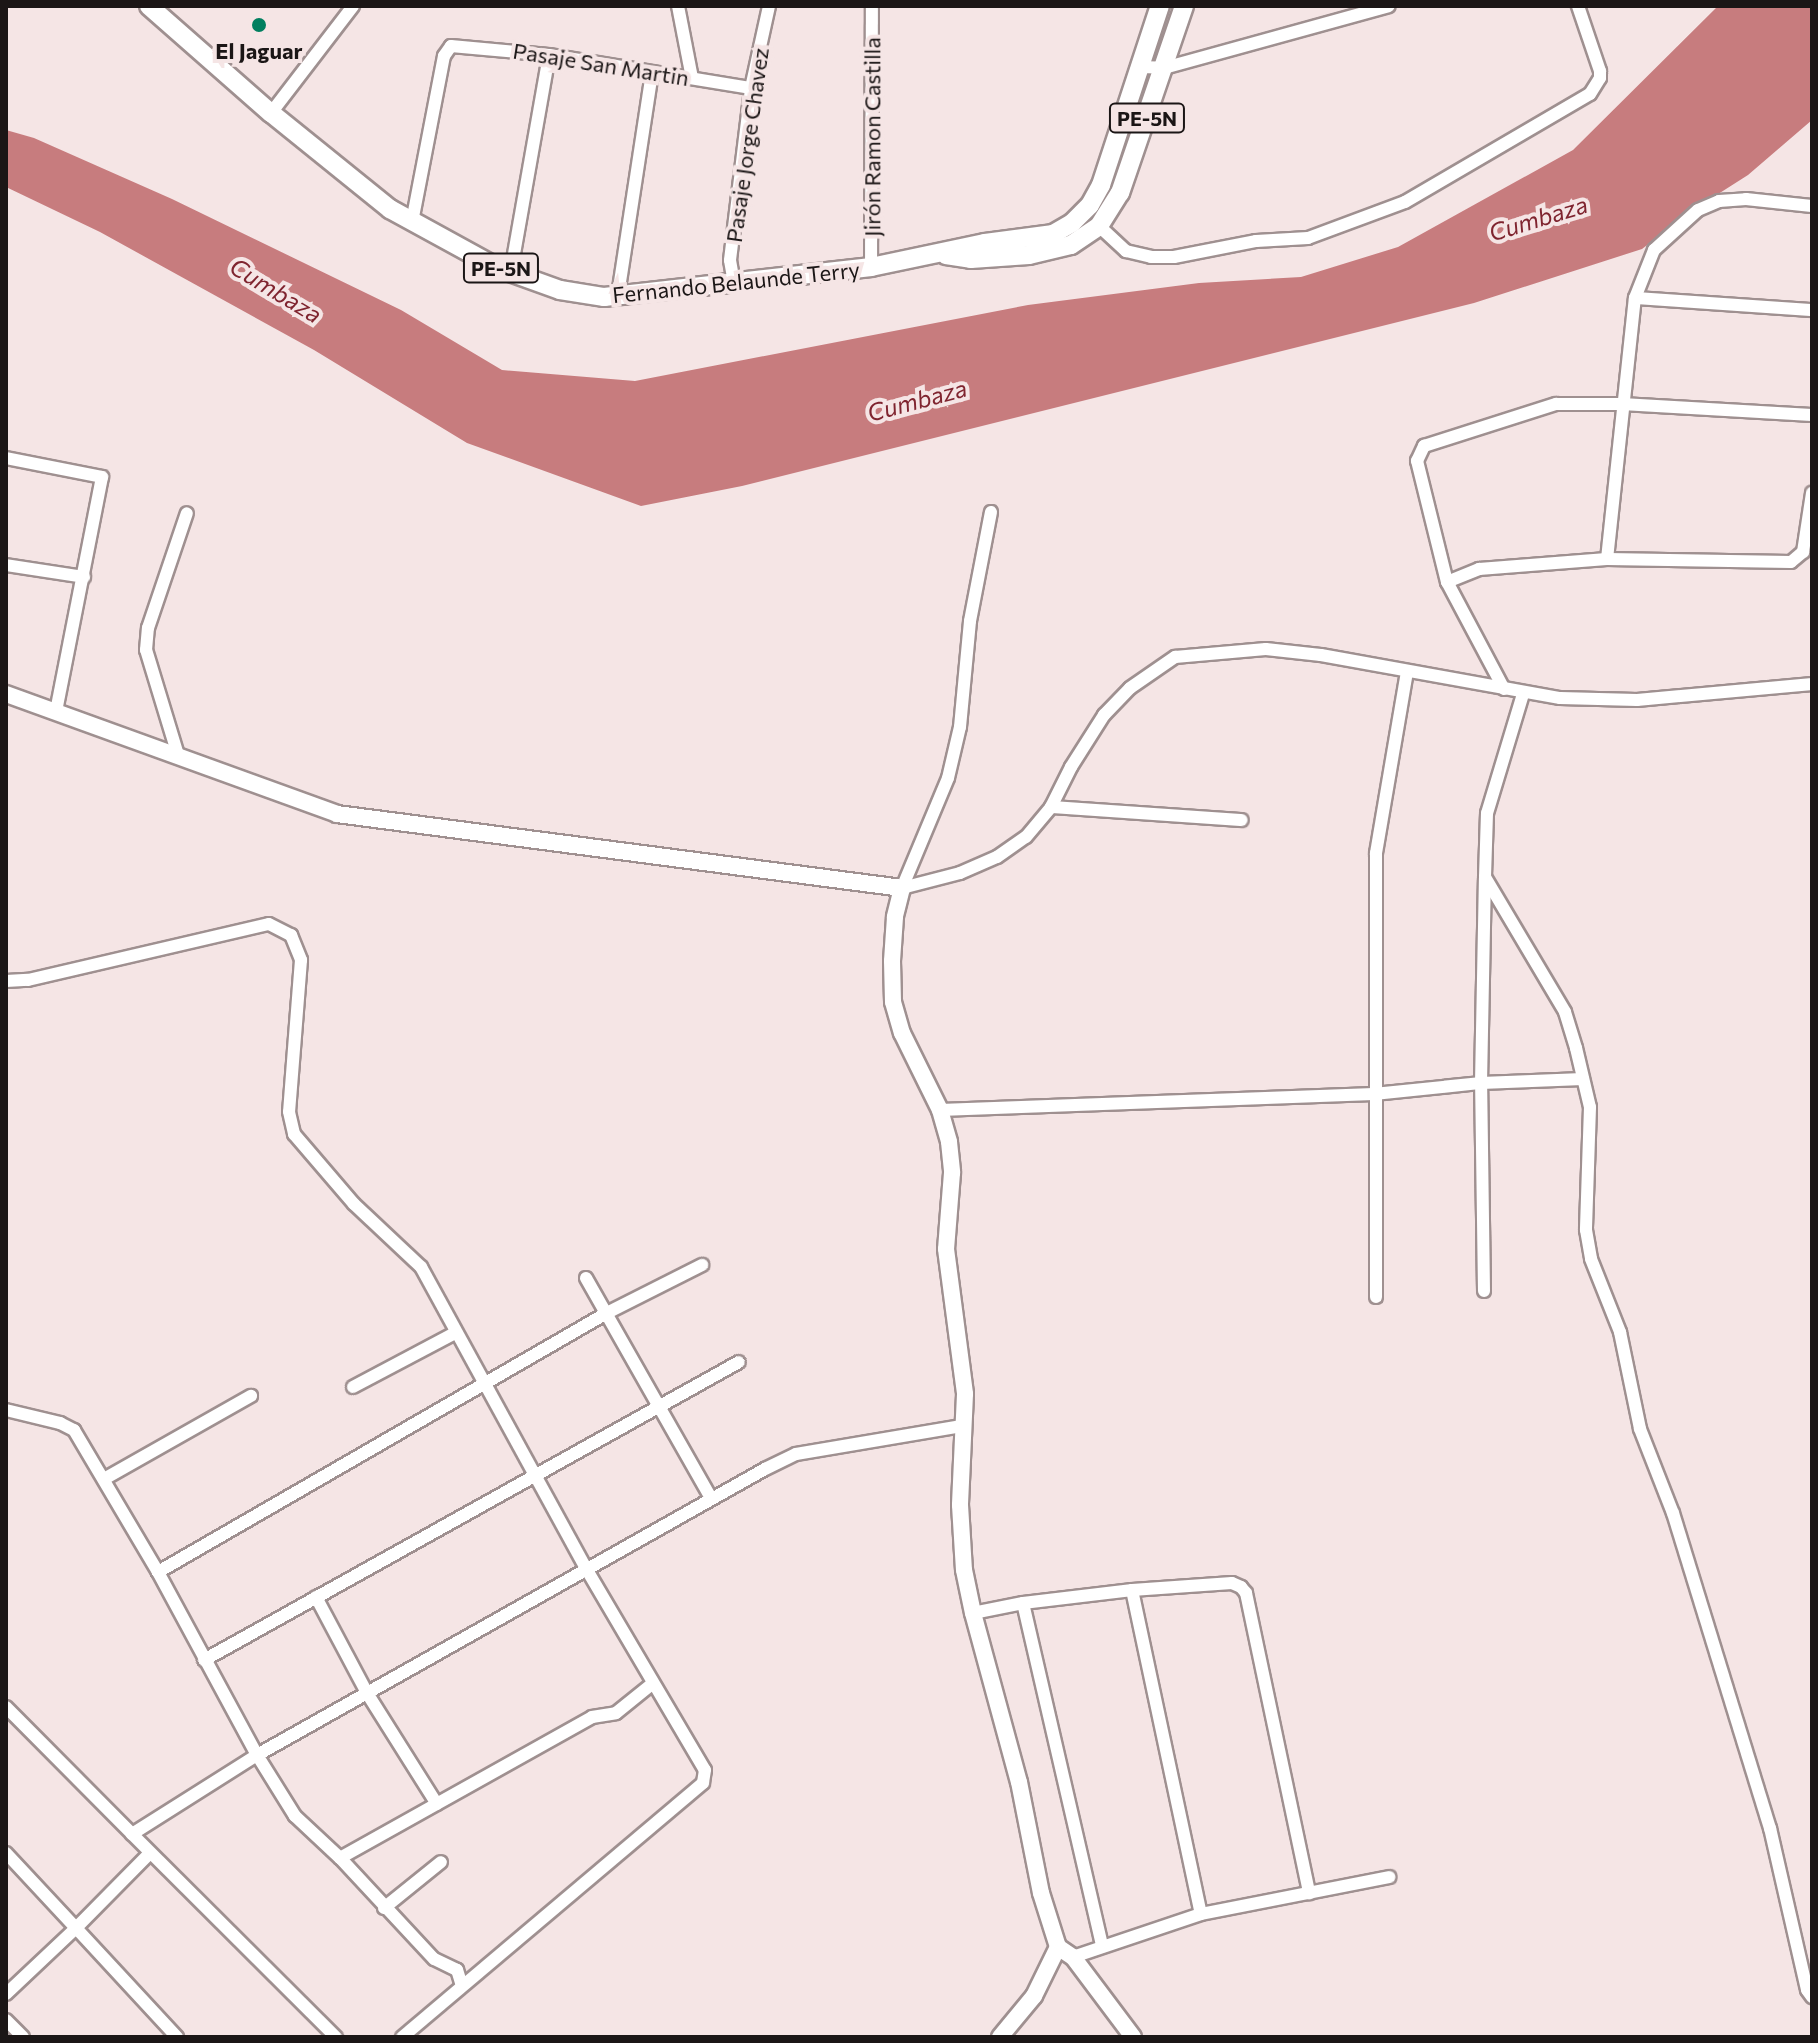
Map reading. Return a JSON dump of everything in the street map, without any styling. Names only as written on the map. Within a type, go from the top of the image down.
[{"type":"main road","name":"Fernando Belaunde Terry","points":[[149,6],[271,113],[390,209],[511,271],[560,290],[604,297],[871,267],[1053,234],[1072,223],[1090,205],[1101,185],[1160,6]]},
{"type":"main road","name":"PE-5N","points":[[1099,226],[1120,193],[1184,6]]},
{"type":"main road","name":"Fernando Belaunde Terry","points":[[935,253],[971,259],[1029,255],[1071,245],[1099,226]]},
{"type":"street","points":[[271,113],[353,6]]},
{"type":"street","points":[[678,6],[692,78]]},
{"type":"street","name":"Pasaje Jorge Chavez","points":[[734,283],[730,260],[751,88],[769,6]]},
{"type":"street","name":"Jirón Ramon Castilla","points":[[871,267],[872,6]]},
{"type":"street","points":[[1141,67],[1164,68],[1389,6]]},
{"type":"street","points":[[1099,226],[1126,251],[1151,257],[1174,257],[1256,241],[1308,238],[1405,202],[1590,94],[1600,78],[1600,71],[1578,6]]},
{"type":"street","name":"Pasaje San Martin","points":[[412,222],[444,56],[451,46],[549,55],[751,88]]},
{"type":"street","points":[[511,271],[549,55]]},
{"type":"street","points":[[618,295],[652,73]]},
{"type":"street","points":[[1607,559],[1635,298],[1654,250],[1698,210],[1719,201],[1746,199],[1812,206]]},
{"type":"street","points":[[1635,298],[1812,310]]},
{"type":"street","points":[[1504,689],[1447,582],[1417,461],[1424,446],[1556,404],[1622,404],[1812,415]]},
{"type":"street","points":[[6,458],[102,477],[56,711]]},
{"type":"street","points":[[1447,582],[1479,569],[1607,559],[1791,562],[1803,552],[1812,493]]},
{"type":"street","points":[[991,512],[970,621],[960,727],[948,778],[902,888],[893,946],[893,1002],[902,1033],[940,1110],[949,1142],[952,1173],[946,1249],[965,1394],[960,1505],[964,1570],[973,1613],[1019,1782],[1041,1893],[1058,1947],[1073,1957],[1133,2037]]},
{"type":"street","points":[[178,755],[146,650],[148,628],[187,513]]},
{"type":"street","points":[[6,565],[84,577]]},
{"type":"street","points":[[6,694],[337,814],[902,888],[960,873],[997,857],[1026,837],[1051,807],[1071,767],[1104,715],[1130,688],[1175,657],[1266,649],[1321,655],[1523,694],[1637,700],[1812,684]]},
{"type":"street","points":[[1376,1297],[1376,853],[1407,672]]},
{"type":"street","points":[[1484,1291],[1481,1083],[1487,813],[1523,694]]},
{"type":"street","points":[[1051,807],[1242,820]]},
{"type":"street","points":[[1485,877],[1565,1012],[1590,1107],[1586,1230],[1591,1259],[1620,1332],[1640,1429],[1673,1513],[1770,1828],[1807,1990],[1812,1997]]},
{"type":"street","points":[[6,981],[28,980],[269,924],[291,935],[301,960],[289,1112],[294,1134],[354,1204],[421,1267],[587,1570],[706,1778],[402,2037]]},
{"type":"street","points":[[940,1110],[1374,1094],[1481,1083],[1583,1079]]},
{"type":"street","points":[[158,1572],[483,1382],[605,1314],[702,1265]]},
{"type":"street","points":[[586,1278],[660,1403],[711,1498]]},
{"type":"street","points":[[353,1387],[455,1333]]},
{"type":"street","points":[[204,1660],[536,1477],[660,1403],[739,1362]]},
{"type":"street","points":[[104,1479],[251,1396]]},
{"type":"street","points":[[6,1410],[68,1426],[104,1479],[257,1755],[295,1816],[340,1858],[434,1959],[457,1970],[462,1986]]},
{"type":"street","points":[[132,1834],[257,1755],[711,1498],[796,1454],[962,1426]]},
{"type":"street","points":[[973,1613],[1023,1603],[1132,1590],[1232,1583],[1246,1593],[1309,1893]]},
{"type":"street","points":[[1132,1590],[1201,1914]]},
{"type":"street","points":[[316,1597],[367,1693],[437,1804]]},
{"type":"street","points":[[1023,1603],[1102,1945]]},
{"type":"street","points":[[340,1858],[592,1717],[616,1713],[652,1684]]},
{"type":"street","points":[[6,1707],[149,1854],[336,2037]]},
{"type":"street","points":[[6,1853],[177,2037]]},
{"type":"street","points":[[6,1994],[149,1854]]},
{"type":"street","points":[[384,1908],[441,1862]]},
{"type":"street","points":[[1073,1957],[1201,1914],[1389,1877]]},
{"type":"street","points":[[1000,2037],[1034,1996],[1058,1947]]},
{"type":"street","points":[[6,2020],[23,2037]]},
{"type":"water","name":"Cumbaza","points":[[1718,6],[1812,6],[1812,120],[1748,175],[1693,210],[1642,249],[1474,303],[742,486],[641,506],[467,443],[314,350],[100,232],[6,187],[6,130],[34,138],[172,199],[401,310],[502,370],[635,381],[1028,305],[1199,283],[1301,277],[1398,247],[1573,150]]},
{"type":"place","name":"El Jaguar","points":[[259,25]]}]
